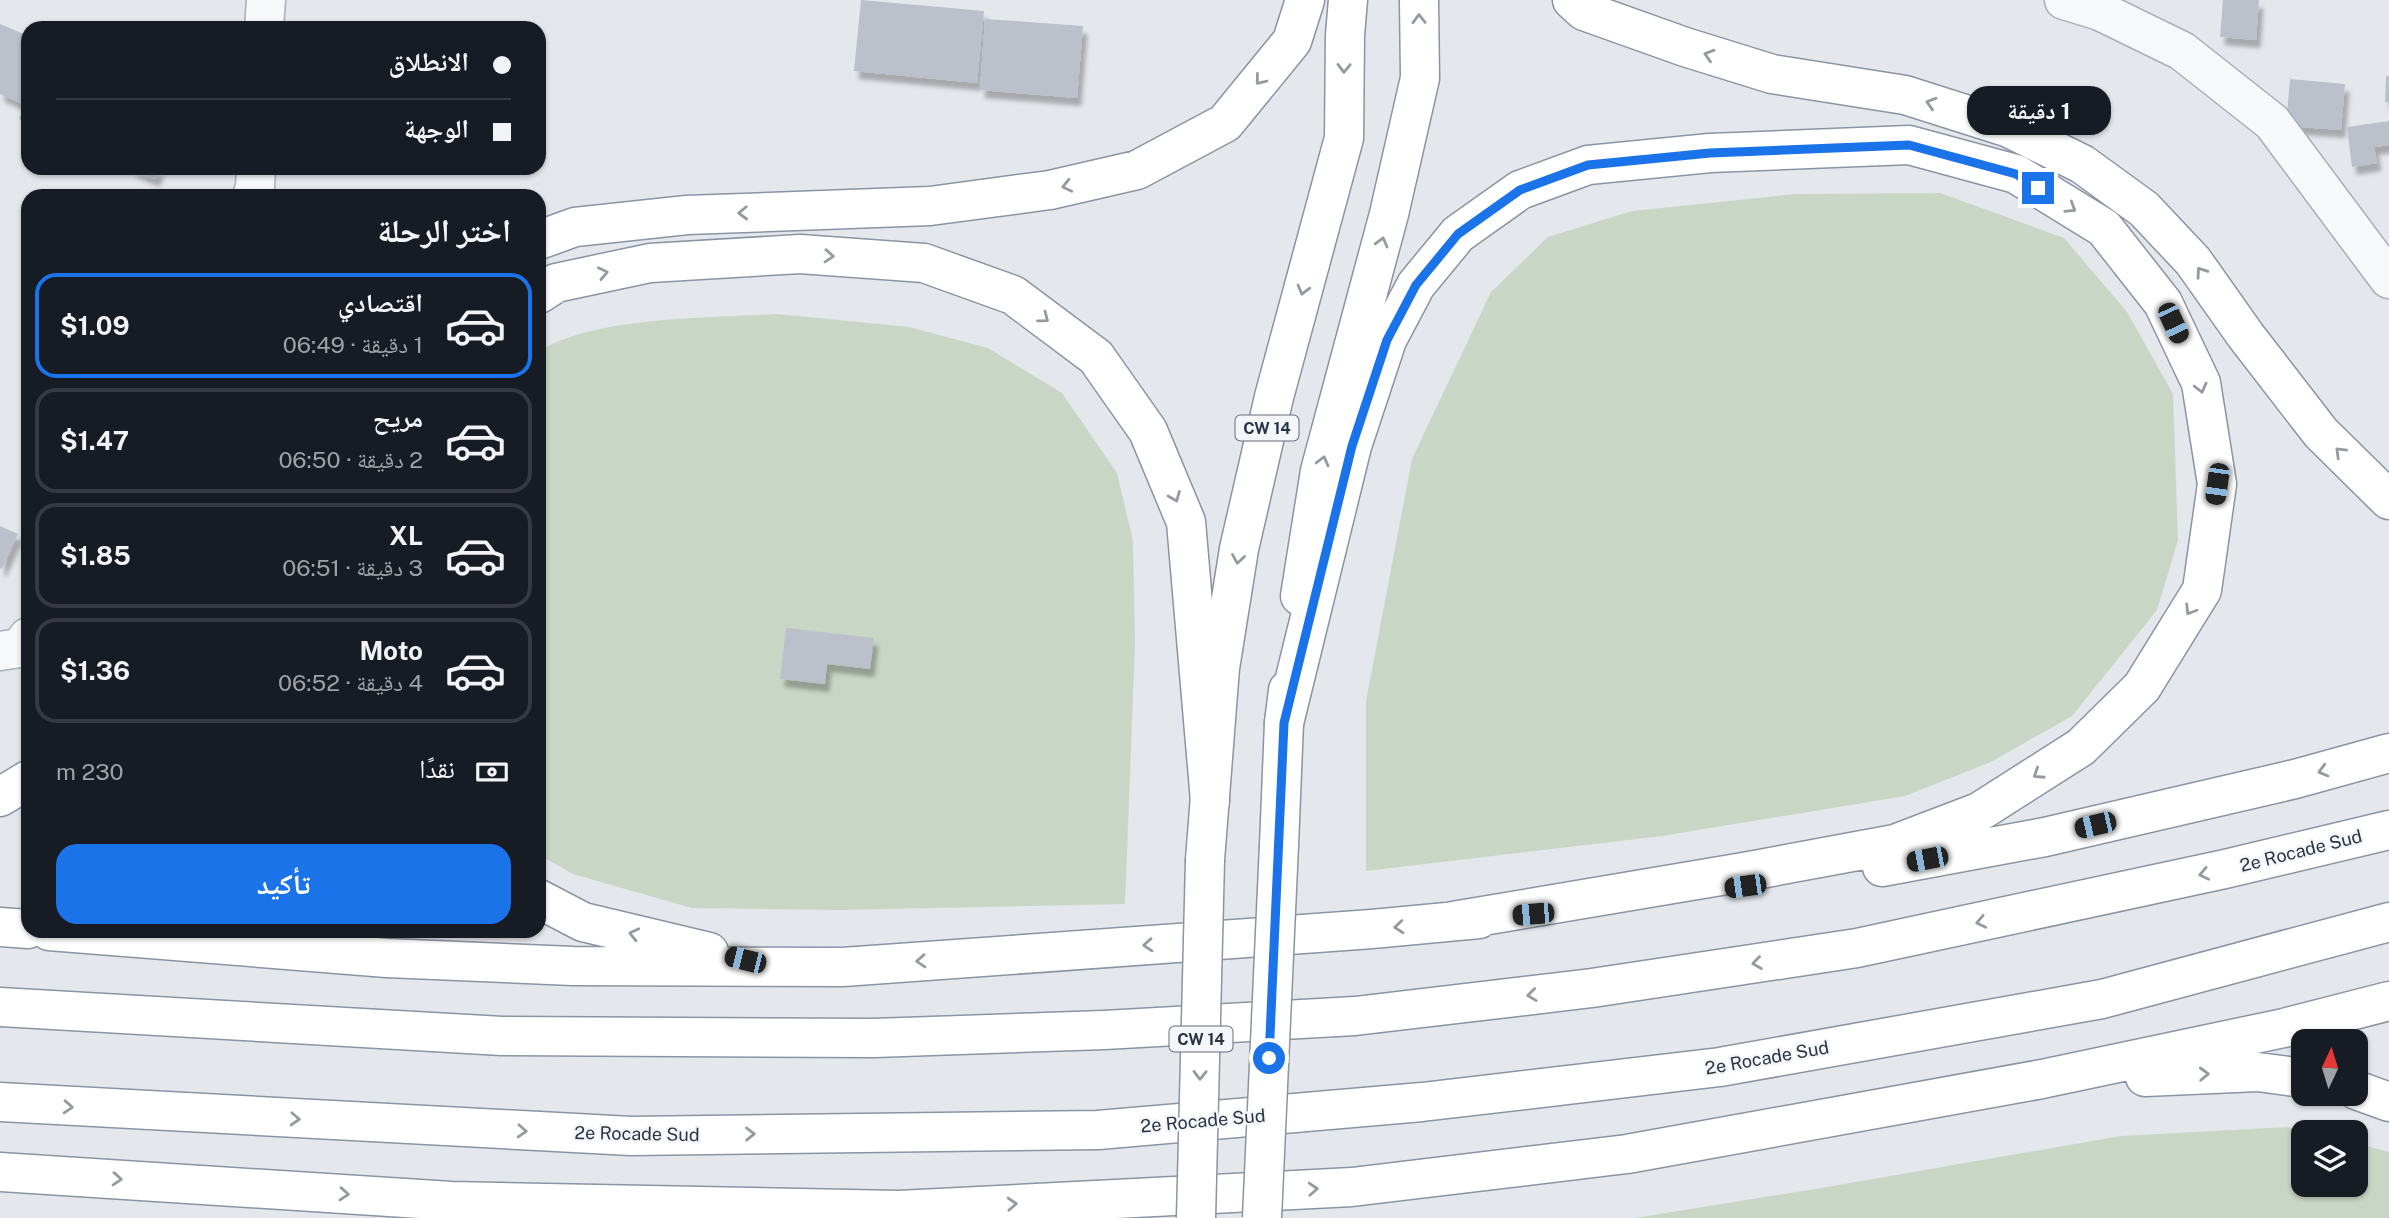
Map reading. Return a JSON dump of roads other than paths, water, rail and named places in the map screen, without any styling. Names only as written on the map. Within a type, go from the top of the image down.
[{"type":"highway","points":[[546,237],[575,227],[687,215],[930,206],[1051,190],[1137,170],[1225,123],[1292,41],[1305,0]]},
{"type":"highway","name":"CW 14","points":[[1196,1218],[1205,860],[1220,668],[1240,549],[1274,397],[1343,138],[1348,0]]},
{"type":"highway","points":[[1262,1218],[1284,723],[1295,626],[1320,471],[1389,214],[1420,78],[1419,0]]},
{"type":"highway","points":[[1572,0],[1584,11],[1772,74],[1905,95],[2009,128],[2082,164],[2144,209],[2193,261],[2246,336],[2321,433],[2389,500]]},
{"type":"highway","points":[[1284,723],[1352,446],[1387,340],[1416,285],[1458,234],[1520,190],[1588,165],[1710,153],[1909,145],[2016,174],[2104,229],[2163,303],[2201,383],[2217,484],[2203,590],[2142,687],[2081,747],[1979,813],[1895,844],[1453,921]]},
{"type":"highway","points":[[546,290],[556,284],[650,263],[800,254],[924,263],[1013,295],[1096,357],[1148,431],[1186,522],[1210,801]]},
{"type":"highway","points":[[137,938],[387,958],[573,966],[857,966],[1453,921],[1587,909],[1903,864],[2045,837],[2295,779],[2389,753]]},
{"type":"highway","points":[[0,797],[21,784]]},
{"type":"highway","name":"2e Rocade Sud","points":[[0,1007],[516,1036],[874,1038],[1104,1030],[1355,1016],[1592,988],[1857,948],[2225,869],[2389,830]]},
{"type":"highway","points":[[546,904],[583,922],[772,967]]},
{"type":"highway","name":"2e Rocade Sud","points":[[0,1102],[631,1136],[1098,1129],[1422,1102],[1720,1067],[2102,999],[2389,922]]},
{"type":"highway","points":[[0,927],[21,928]]},
{"type":"highway","points":[[1627,1154],[2042,1079],[2284,1028],[2389,1001]]},
{"type":"highway","points":[[393,1218],[424,1213],[899,1210],[1352,1187],[1627,1154],[2041,1096],[2155,1075],[2258,1072],[2291,1076]]},
{"type":"highway","points":[[2368,1094],[2389,1102]]},
{"type":"highway","points":[[0,1172],[451,1201],[899,1210]]},
{"type":"street","points":[[264,21],[266,0]]},
{"type":"street","points":[[2064,0],[2100,11],[2182,51],[2272,122],[2389,279]]},
{"type":"street","points":[[0,651],[21,647]]}]
